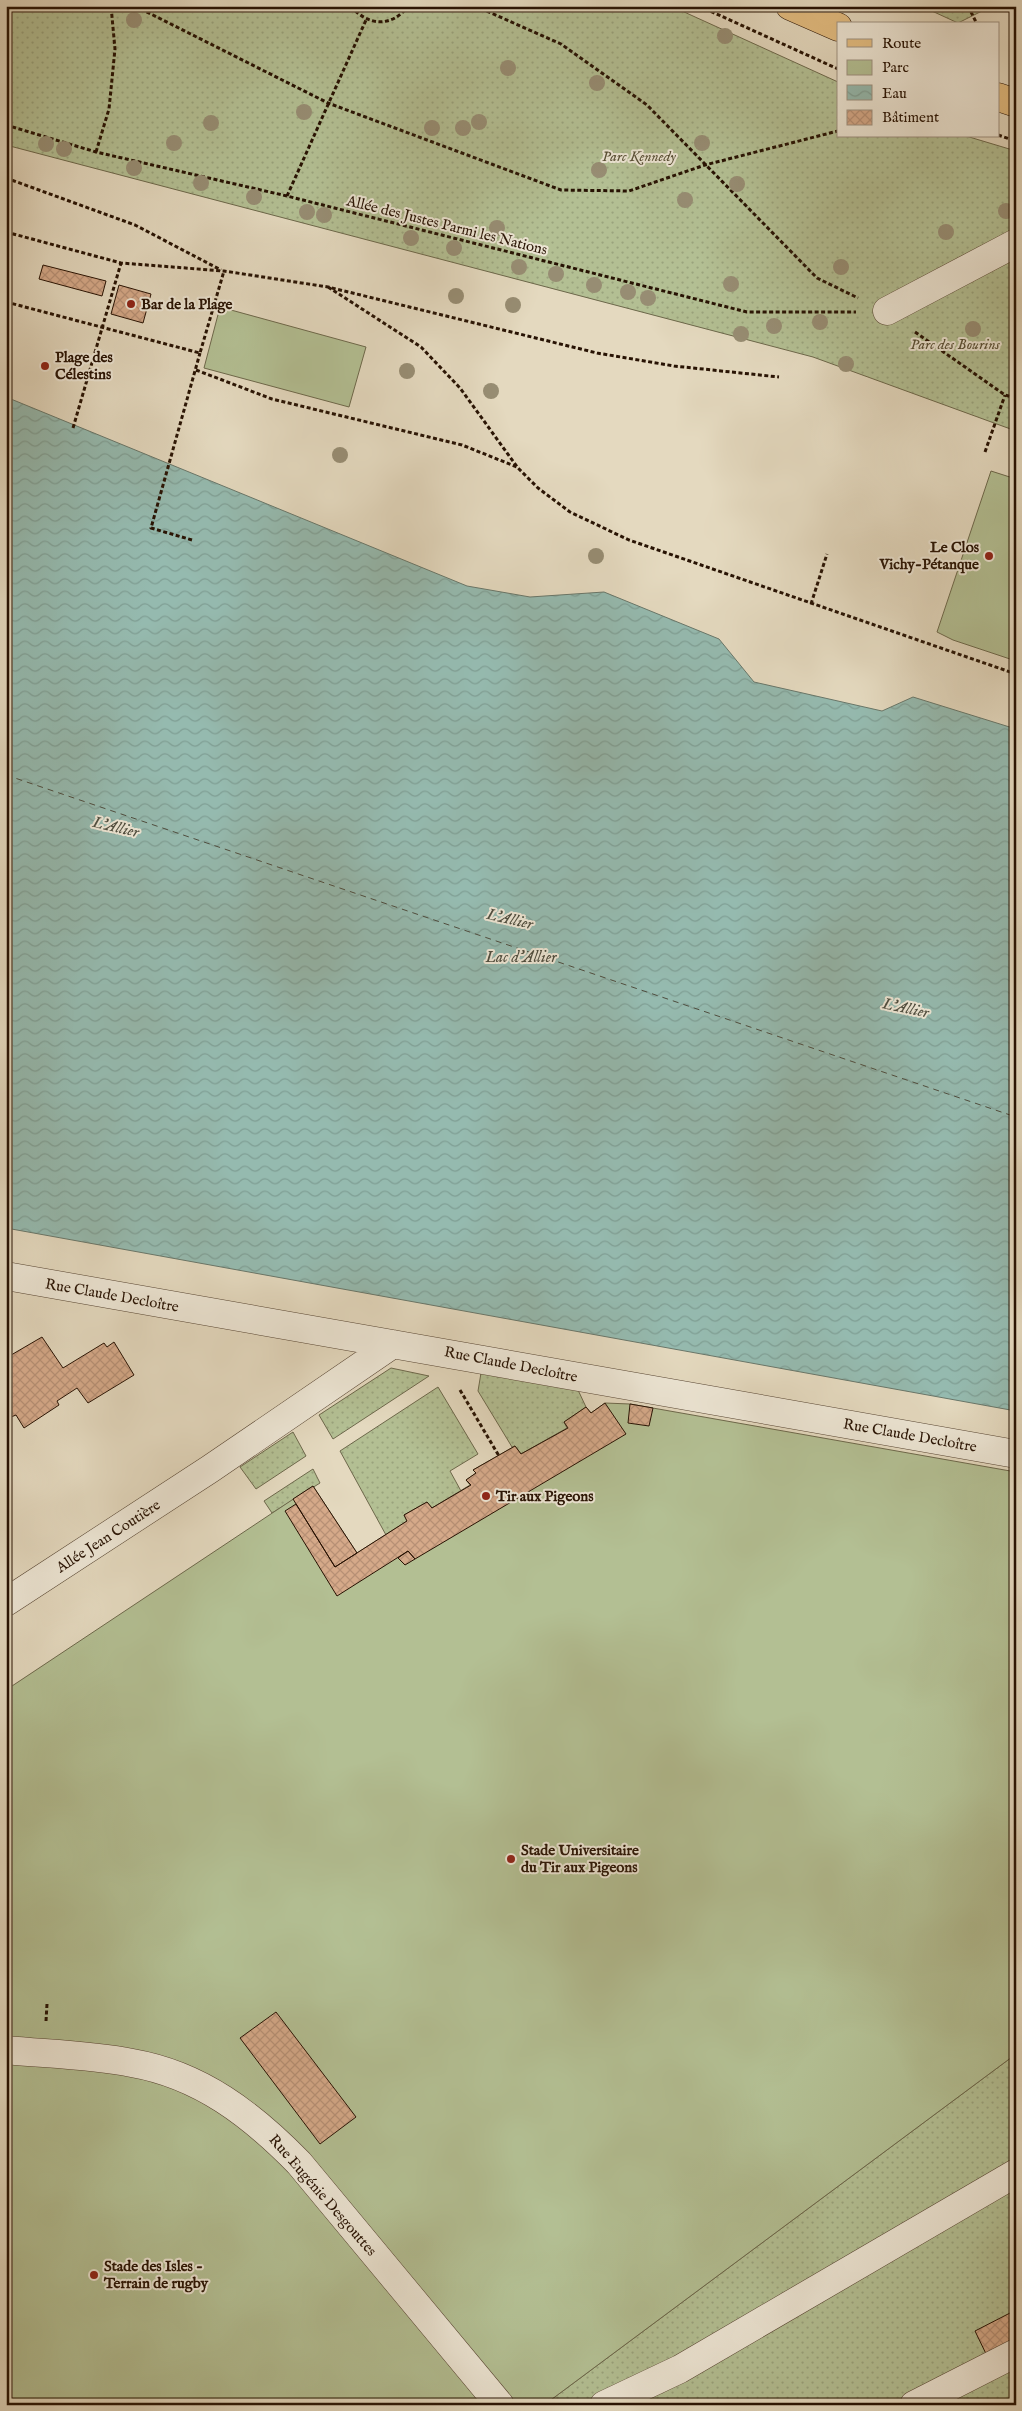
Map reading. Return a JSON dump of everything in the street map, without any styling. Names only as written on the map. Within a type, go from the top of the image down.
[{"type":"main road","points":[[790,6],[837,28]]},
{"type":"main road","points":[[1000,97],[1016,103]]},
{"type":"street","points":[[886,312],[1016,243]]},
{"type":"street","name":"Rue Claude Decloître","points":[[6,1276],[393,1344],[437,1350],[635,1388],[1016,1454]]},
{"type":"street","name":"Allée Jean Coutière","points":[[6,1602],[210,1469],[393,1344]]},
{"type":"street","name":"Rue Eugénie Desgouttes","points":[[6,2050],[133,2063],[186,2079],[226,2099],[268,2131],[300,2163],[500,2405]]},
{"type":"street","points":[[604,2405],[680,2369],[1016,2173]]},
{"type":"street","points":[[914,2405],[1016,2354]]},
{"type":"path","points":[[96,152],[110,110],[115,49],[111,6]]},
{"type":"path","points":[[135,6],[328,103],[561,190],[629,191],[705,165],[837,131]]},
{"type":"path","points":[[351,6],[366,20],[386,22],[395,19],[408,6]]},
{"type":"path","points":[[468,6],[482,9],[561,44],[647,105],[817,278],[886,312],[1005,395],[1016,398]]},
{"type":"path","points":[[699,6],[837,69]]},
{"type":"path","points":[[968,6],[976,22]]},
{"type":"path","points":[[287,196],[366,20]]},
{"type":"path","name":"Allée des Justes Parmi les Nations","points":[[6,125],[96,152],[287,196],[747,312],[886,312]]},
{"type":"path","points":[[1000,135],[1016,141]]},
{"type":"path","points":[[6,178],[136,225],[224,271]]},
{"type":"path","points":[[6,232],[121,263],[224,271],[328,286],[597,353],[674,366],[779,377]]},
{"type":"path","points":[[73,428],[121,263]]},
{"type":"path","points":[[192,540],[151,528],[224,271]]},
{"type":"path","points":[[328,286],[421,347],[460,388],[518,468],[538,488],[570,512],[629,540],[1016,674]]},
{"type":"path","points":[[6,302],[200,353]]},
{"type":"path","points":[[196,370],[272,399],[462,444],[518,468]]},
{"type":"path","points":[[985,452],[1005,395]]},
{"type":"path","points":[[810,604],[828,554]]},
{"type":"path","points":[[437,1350],[499,1456]]},
{"type":"path","points":[[46,2022],[48,2004]]},
{"type":"green space","name":"Parc Kennedy","points":[[6,6],[671,6],[837,82],[837,138],[973,138],[1016,151],[1016,431],[813,357],[6,145]]},
{"type":"green space","points":[[921,6],[984,6],[982,11],[960,22],[956,22]]},
{"type":"green space","points":[[220,307],[366,347],[349,407],[204,368]]},
{"type":"green space","name":"Le Clos Vichy-Pétanque","points":[[991,471],[1016,479],[1016,661],[953,640],[937,632]]},
{"type":"green space","points":[[391,1368],[429,1376],[333,1439],[319,1415]]},
{"type":"green space","points":[[481,1373],[578,1390],[586,1407],[568,1428],[521,1454],[515,1446],[512,1447],[478,1391]]},
{"type":"green space","points":[[438,1387],[478,1454],[450,1471],[461,1491],[386,1535],[340,1451]]},
{"type":"green space","name":"Stade Universitaire du Tir aux Pigeons","points":[[605,1403],[630,1404],[1016,1472],[1016,2054],[544,2405],[6,2405],[6,1690],[313,1486],[357,1553],[407,1521],[404,1515],[427,1502],[432,1508],[470,1485],[466,1480],[476,1473],[473,1470],[515,1446],[521,1454],[567,1428],[564,1422],[586,1407],[591,1413]]},
{"type":"green space","points":[[293,1432],[306,1456],[256,1489],[240,1467]]},
{"type":"green space","points":[[313,1469],[320,1483],[272,1513],[264,1501]]},
{"type":"green space","points":[[1016,2054],[1016,2405],[544,2405]]},
{"type":"water","name":"Lac d'Allier","points":[[6,397],[467,586],[530,597],[604,592],[719,639],[754,682],[882,711],[913,697],[1016,729],[1016,1411],[6,1228]]},
{"type":"building","points":[[43,265],[106,281],[102,296],[39,279]]},
{"type":"building","name":"Bar de la Plage","points":[[119,285],[151,294],[143,323],[111,314]]},
{"type":"building","points":[[42,1337],[63,1368],[104,1343],[107,1347],[114,1342],[134,1375],[88,1403],[77,1388],[57,1401],[59,1405],[24,1428],[16,1415],[6,1419],[6,1407],[11,1404],[6,1397],[6,1358]]},
{"type":"building","name":"Tir aux Pigeons","points":[[605,1403],[626,1434],[415,1559],[408,1551],[337,1596],[285,1511],[296,1504],[335,1567],[407,1521],[404,1515],[427,1502],[432,1508],[471,1485],[466,1480],[476,1473],[473,1470],[515,1446],[521,1454],[568,1428],[564,1422],[586,1407],[591,1413]]},
{"type":"building","points":[[630,1404],[653,1408],[649,1426],[628,1423]]},
{"type":"building","points":[[313,1486],[357,1553],[335,1567],[293,1499]]},
{"type":"building","points":[[408,1551],[415,1559],[405,1565],[398,1558]]},
{"type":"building","points":[[276,2012],[356,2117],[320,2144],[240,2038]]},
{"type":"building","points":[[1010,2313],[1016,2325],[1016,2346],[989,2360],[975,2331]]},
{"type":"ferry route","points":[[6,775],[1016,1117]]},
{"type":"place","name":"Bar de la Plage","points":[[131,304]]},
{"type":"place","name":"Plage des Célestins","points":[[45,366]]},
{"type":"place","name":"Le Clos Vichy-Pétanque","points":[[989,556]]},
{"type":"place","name":"Tir aux Pigeons","points":[[486,1496]]},
{"type":"place","name":"Stade Universitaire du Tir aux Pigeons","points":[[511,1859]]},
{"type":"place","name":"Stade des Isles - Terrain de rugby","points":[[94,2275]]},
{"type":"park label","name":"Parc des Bourins","points":[[955,344]]},
{"type":"water label","name":"L'Allier","points":[[116,826]]},
{"type":"water label","name":"L'Allier","points":[[510,918]]},
{"type":"water label","name":"L'Allier","points":[[906,1007]]}]
